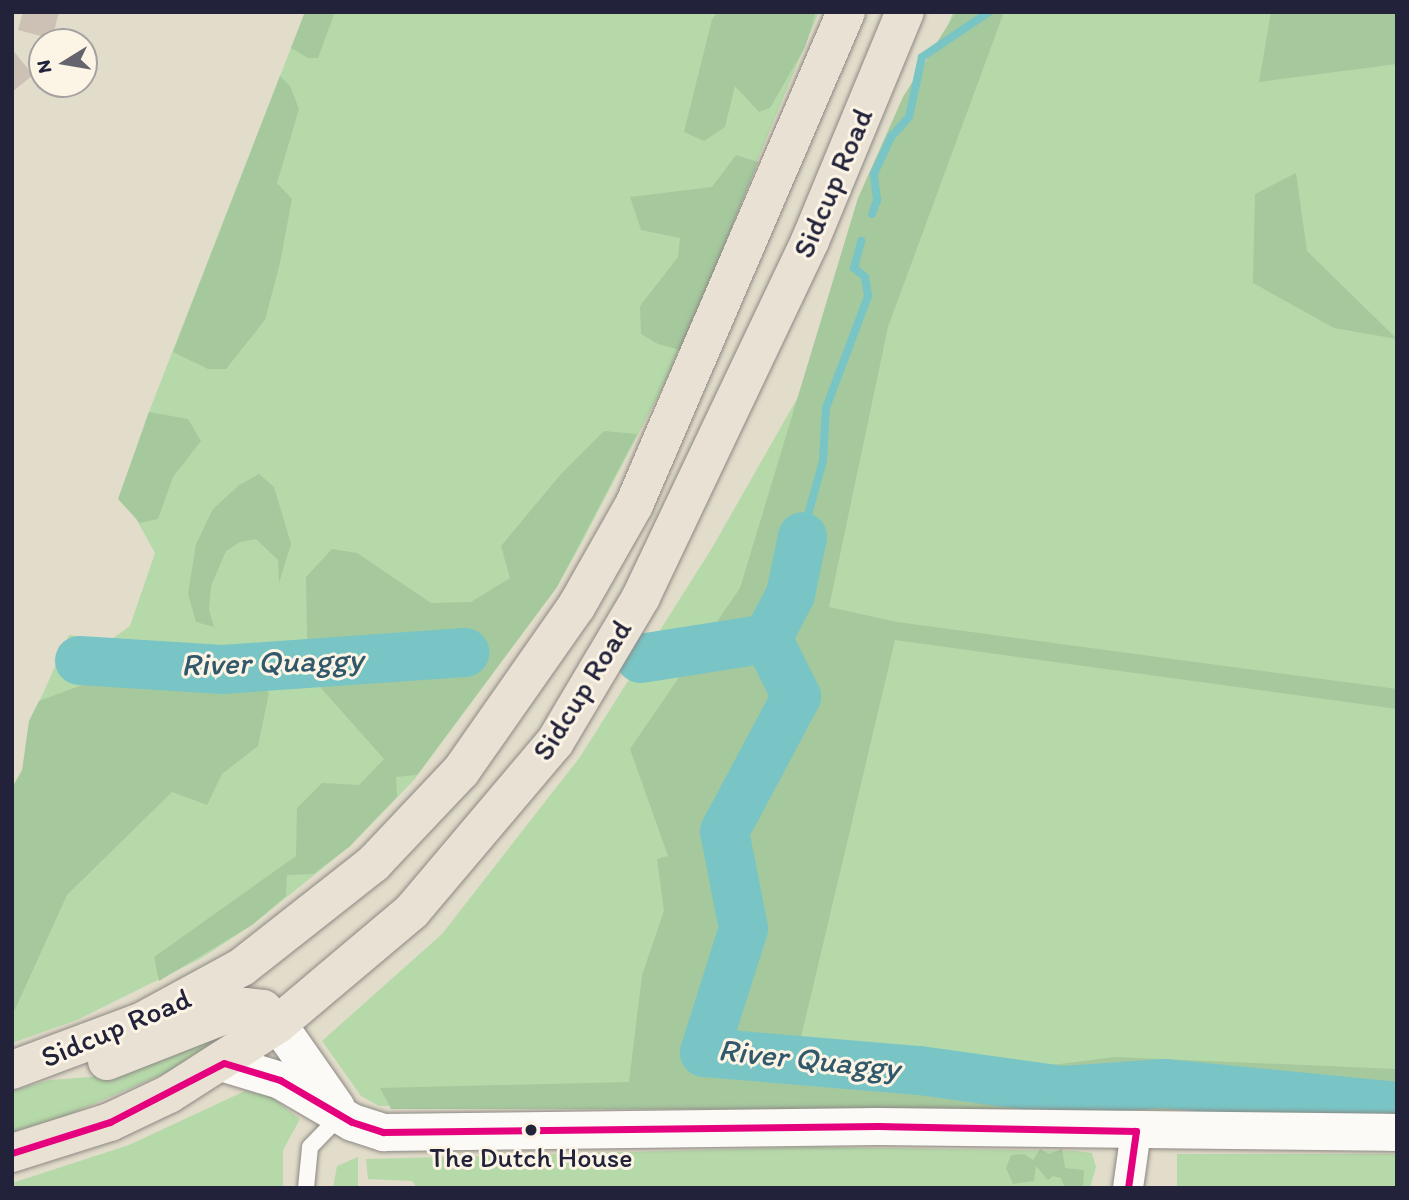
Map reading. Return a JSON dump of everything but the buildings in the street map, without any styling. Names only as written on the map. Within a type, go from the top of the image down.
[{"type":"highway","name":"Sidcup Road","points":[[22,1067],[144,1021],[242,967],[374,863],[461,771],[548,650],[634,505],[846,12]]},
{"type":"highway","name":"Sidcup Road","points":[[12,1153],[110,1122],[224,1063],[278,1024],[412,911],[555,742],[646,585],[810,241],[905,12]]},
{"type":"highway","points":[[22,1067],[116,1059],[245,1006],[263,1009],[278,1024]]},
{"type":"street","points":[[278,1024],[341,1115]]},
{"type":"street","points":[[224,1063],[280,1080],[365,1128],[408,1133],[878,1126],[1397,1132]]},
{"type":"street","points":[[1128,1188],[1136,1131]]},
{"type":"lane","points":[[306,1188],[310,1147],[341,1115]]},
{"type":"green space","points":[[305,12],[819,12],[665,383],[581,544],[557,587],[414,780],[349,847],[252,925],[200,959],[77,1020],[12,1043],[12,788],[24,766],[33,716],[69,635],[109,641],[130,626],[155,553],[129,506],[145,422]]},
{"type":"green space","points":[[305,12],[335,12],[318,58],[308,58],[291,48]]},
{"type":"green space","points":[[718,12],[816,12],[805,47],[770,108],[759,112],[735,86],[725,127],[704,141],[684,132],[712,19]]},
{"type":"green space","points":[[953,12],[1397,12],[1397,1103],[379,1106],[361,1096],[322,1041],[442,934],[580,757],[712,548],[819,360]]},
{"type":"green space","points":[[956,12],[1004,12],[888,327],[829,607],[897,622],[1397,689],[1397,709],[895,640],[794,1067],[1004,1071],[1115,1057],[1397,1069],[1397,1110],[391,1109],[380,1088],[629,1082],[642,975],[664,911],[657,859],[668,856],[630,749],[740,588],[858,198],[903,97]]},
{"type":"green space","points":[[1271,12],[1397,12],[1397,64],[1259,82]]},
{"type":"green space","points":[[280,76],[290,86],[299,109],[277,183],[292,199],[280,263],[265,320],[226,369],[208,369],[173,352]]},
{"type":"green space","points":[[736,155],[758,162],[708,287],[680,350],[658,344],[641,334],[640,306],[678,257],[680,238],[641,230],[630,197],[712,187]]},
{"type":"green space","points":[[1296,173],[1307,251],[1397,339],[1334,328],[1253,283],[1255,194]]},
{"type":"green space","points":[[149,412],[188,419],[201,441],[173,477],[158,519],[140,523],[118,499]]},
{"type":"green space","points":[[604,431],[637,434],[557,587],[417,775],[396,777],[397,797],[349,847],[313,874],[287,875],[286,896],[252,925],[159,981],[154,957],[296,856],[297,808],[322,783],[359,785],[384,759],[314,680],[307,636],[306,577],[332,549],[357,553],[431,603],[471,602],[510,578],[501,546],[561,474]]},
{"type":"green space","points":[[259,474],[274,487],[291,544],[279,583],[278,560],[256,539],[240,542],[226,551],[211,586],[209,610],[214,627],[196,622],[188,594],[196,544],[213,509],[239,485]]},
{"type":"green space","points":[[166,642],[231,646],[269,693],[258,746],[222,774],[207,805],[172,792],[67,895],[12,1016],[12,788],[22,771],[29,721],[39,701],[101,678]]},
{"type":"green space","points":[[244,1020],[175,1069],[68,1115],[12,1132],[12,1091],[50,1080],[91,1077]]},
{"type":"green space","points":[[245,1091],[270,1096],[300,1119],[283,1150],[283,1188],[12,1188],[12,1183],[129,1145]]},
{"type":"green space","points":[[813,1147],[1076,1151],[1092,1153],[1096,1167],[1090,1188],[417,1188],[412,1181],[368,1179],[366,1159]]},
{"type":"green space","points":[[1040,1149],[1049,1154],[1062,1149],[1065,1168],[1084,1170],[1083,1188],[1065,1188],[1061,1178],[1053,1176],[1048,1180],[1036,1166],[1034,1181],[1013,1184],[1006,1168],[1011,1155],[1024,1154],[1033,1160]]},
{"type":"green space","points":[[1177,1154],[1397,1154],[1397,1188],[1177,1188]]},
{"type":"green space","points":[[358,1157],[358,1188],[333,1188],[337,1166]]},
{"type":"waterway","points":[[872,214],[877,200],[874,174],[891,137],[909,117],[922,57],[989,12]]},
{"type":"waterway","points":[[802,536],[823,461],[826,408],[868,296],[865,277],[854,268],[861,241]]},
{"type":"waterway","points":[[767,638],[790,594],[802,536]]},
{"type":"waterway","name":"River Quaggy","points":[[767,638],[796,696],[724,831],[743,928],[704,1052],[919,1070],[1063,1090],[1163,1083],[1397,1106]]},
{"type":"waterway","name":"River Quaggy","points":[[640,658],[767,638]]},
{"type":"waterway","name":"River Quaggy","points":[[79,660],[222,669],[464,652]]},
{"type":"transit line","points":[[12,1153],[110,1122],[224,1063],[280,1080],[352,1122],[383,1132],[878,1126],[1136,1131],[1128,1188]]},
{"type":"place","name":"The Dutch House","points":[[531,1130]]}]
